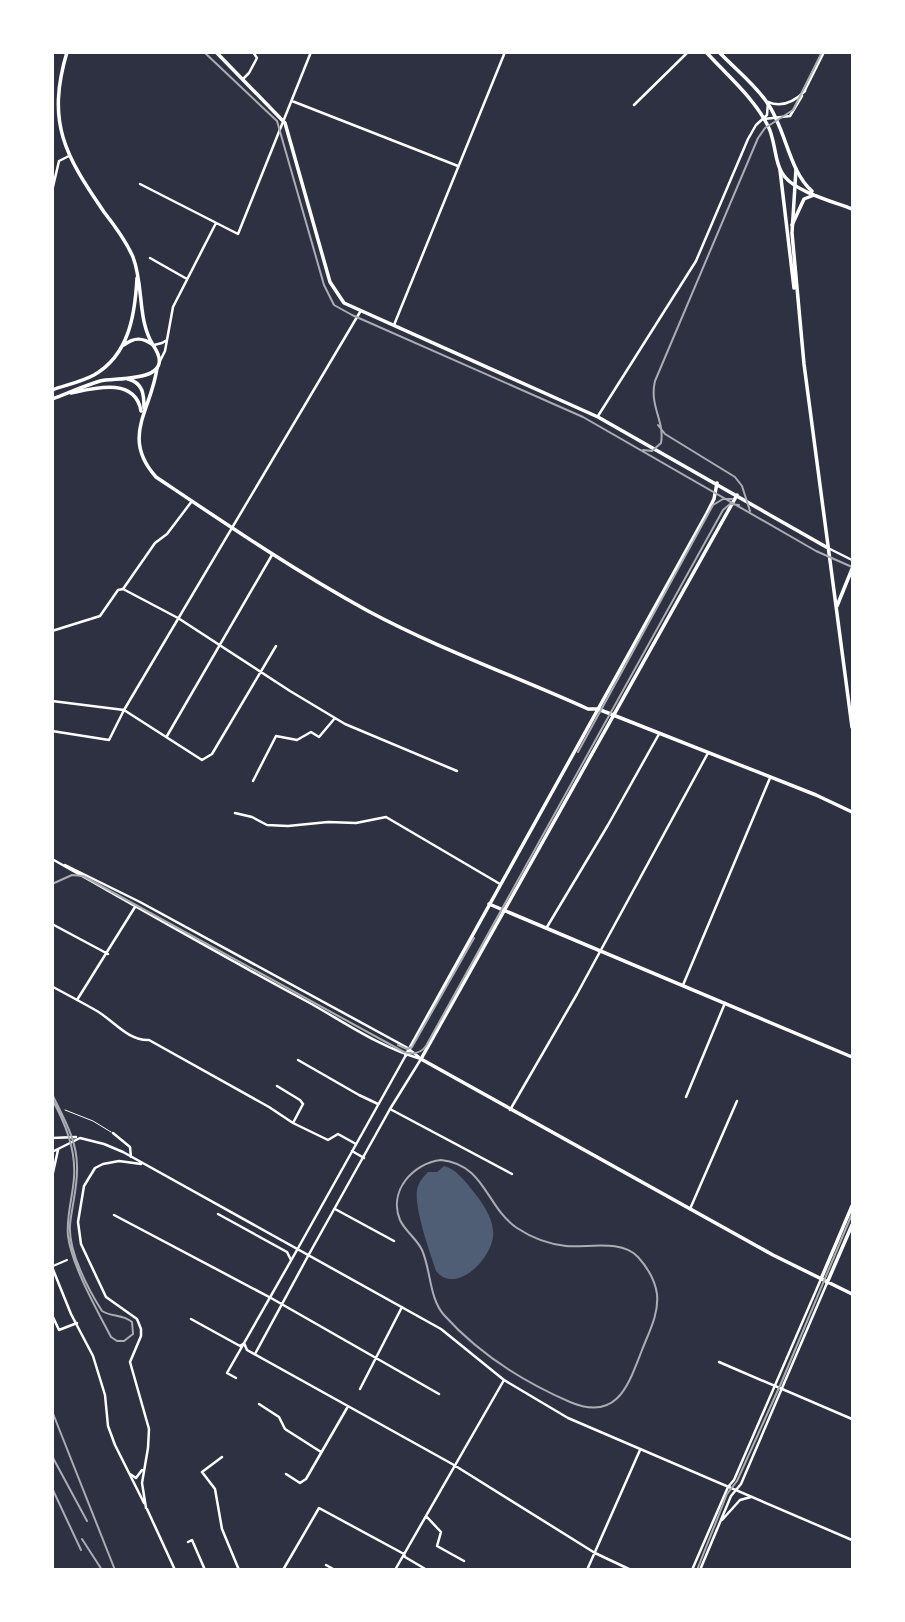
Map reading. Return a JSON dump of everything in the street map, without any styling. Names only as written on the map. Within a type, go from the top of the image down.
[{"type":"main road","points":[[67,52],[59,87],[61,135],[74,168],[129,247],[138,273],[145,329],[158,355],[152,391],[140,422]]},
{"type":"main road","points":[[216,52],[285,123],[330,282],[344,303],[598,417],[828,548]]},
{"type":"main road","points":[[706,52],[753,103],[772,134],[780,169],[790,263],[798,307]]},
{"type":"main road","points":[[719,52],[768,102],[804,183],[816,194]]},
{"type":"main road","points":[[730,78],[737,71]]},
{"type":"main road","points":[[778,160],[786,155],[795,164],[792,225],[798,307],[813,448],[852,727]]},
{"type":"main road","points":[[780,169],[796,186],[852,209]]},
{"type":"main road","points":[[792,225],[804,199],[816,194]]},
{"type":"main road","points":[[124,345],[134,313],[138,273]]},
{"type":"main road","points":[[52,390],[100,371],[132,340],[142,339],[153,345]]},
{"type":"main road","points":[[52,399],[97,382],[147,376],[157,365]]},
{"type":"main road","points":[[125,378],[137,382],[142,389],[144,410]]},
{"type":"main road","points":[[65,394],[105,387],[123,388],[140,404],[140,444],[150,470],[272,555],[371,612],[587,709],[598,709],[852,812]]},
{"type":"main road","points":[[406,1055],[707,513],[717,484]]},
{"type":"main road","points":[[737,495],[421,1059],[691,1209],[852,1294]]},
{"type":"main road","points":[[836,607],[852,569]]},
{"type":"main road","points":[[489,904],[852,1057]]},
{"type":"main road","points":[[821,1279],[852,1206]]},
{"type":"main road","points":[[827,1283],[852,1225]]},
{"type":"street","points":[[243,79],[257,58],[253,52]]},
{"type":"street","points":[[141,184],[238,234],[285,123],[311,52]]},
{"type":"street","points":[[394,326],[505,52]]},
{"type":"street","points":[[634,105],[688,52]]},
{"type":"street","points":[[764,119],[792,114],[824,52]]},
{"type":"street","points":[[598,417],[696,261],[748,139],[768,111],[768,102],[779,105],[787,103],[805,91]]},
{"type":"street","points":[[292,101],[459,166]]},
{"type":"street","points":[[52,191],[59,161],[69,156]]},
{"type":"street","points":[[157,365],[165,351],[173,307],[216,223]]},
{"type":"street","points":[[150,258],[187,279]]},
{"type":"street","points":[[52,731],[80,733],[109,740],[124,710],[360,312]]},
{"type":"street","points":[[153,345],[167,340]]},
{"type":"street","points":[[52,631],[100,616],[118,590],[123,589],[155,543],[167,534],[191,500]]},
{"type":"street","points":[[828,548],[852,560]]},
{"type":"street","points":[[167,736],[272,555]]},
{"type":"street","points":[[123,589],[178,618],[335,718],[457,771]]},
{"type":"street","points":[[52,701],[124,710],[202,760],[212,754],[276,646]]},
{"type":"street","points":[[253,781],[276,736],[297,740],[311,732],[319,737],[335,718]]},
{"type":"street","points":[[546,929],[659,734]]},
{"type":"street","points":[[510,1110],[708,753]]},
{"type":"street","points":[[683,986],[770,778]]},
{"type":"street","points":[[235,813],[252,817],[267,825],[288,826],[328,822],[356,823],[386,817],[500,884]]},
{"type":"street","points":[[52,859],[361,1032],[406,1055],[421,1059]]},
{"type":"street","points":[[59,863],[140,902],[409,1049],[421,1059]]},
{"type":"street","points":[[77,1000],[135,907]]},
{"type":"street","points":[[52,924],[108,954]]},
{"type":"street","points":[[270,982],[273,976]]},
{"type":"street","points":[[53,987],[105,1017],[120,1030],[141,1041],[149,1040],[293,1123],[328,1140],[338,1134],[356,1144]]},
{"type":"street","points":[[308,1003],[311,997]]},
{"type":"street","points":[[686,1097],[726,1003]]},
{"type":"street","points":[[326,1013],[329,1006]]},
{"type":"street","points":[[361,1032],[365,1026]]},
{"type":"street","points":[[236,1378],[227,1373],[406,1055]]},
{"type":"street","points":[[255,1354],[390,1109],[421,1059]]},
{"type":"street","points":[[298,1060],[359,1096],[378,1104]]},
{"type":"street","points":[[276,1086],[303,1104],[293,1123]]},
{"type":"street","points":[[691,1209],[737,1101]]},
{"type":"street","points":[[390,1109],[512,1174]]},
{"type":"street","points":[[113,1133],[131,1147],[131,1157]]},
{"type":"street","points":[[52,1138],[80,1138],[104,1144],[131,1157],[441,1329],[504,1380],[568,1418],[852,1540]]},
{"type":"street","points":[[52,1152],[65,1143],[80,1138]]},
{"type":"street","points":[[52,1177],[58,1150]]},
{"type":"street","points":[[352,1151],[364,1158]]},
{"type":"street","points":[[144,1165],[119,1161],[108,1162],[95,1168],[84,1186],[78,1222],[81,1244],[106,1297],[137,1320],[141,1329],[141,1336],[130,1362],[149,1429],[142,1483],[146,1508]]},
{"type":"street","points":[[335,1209],[394,1241]]},
{"type":"street","points":[[218,1214],[287,1252],[291,1260]]},
{"type":"street","points":[[114,1215],[271,1298],[439,1394]]},
{"type":"street","points":[[67,1261],[52,1267],[55,1279],[93,1356],[105,1395],[108,1426],[174,1570]]},
{"type":"street","points":[[692,1570],[821,1279]]},
{"type":"street","points":[[699,1570],[731,1496],[741,1485],[827,1283]]},
{"type":"street","points":[[360,1389],[402,1307]]},
{"type":"street","points":[[52,1315],[59,1330],[77,1323]]},
{"type":"street","points":[[191,1319],[240,1346],[244,1343]]},
{"type":"street","points":[[244,1343],[247,1350],[454,1465],[595,1553],[631,1570]]},
{"type":"street","points":[[719,1362],[852,1419]]},
{"type":"street","points":[[396,1570],[504,1380]]},
{"type":"street","points":[[259,1404],[279,1417],[285,1429],[321,1452]]},
{"type":"street","points":[[286,1475],[300,1483],[306,1479],[348,1407]]},
{"type":"street","points":[[587,1570],[640,1450]]},
{"type":"street","points":[[222,1457],[202,1472],[215,1489],[222,1530],[239,1570]]},
{"type":"street","points":[[129,1474],[136,1478],[144,1467]]},
{"type":"street","points":[[718,1526],[740,1500],[751,1497]]},
{"type":"street","points":[[283,1570],[319,1508],[404,1554],[427,1570]]},
{"type":"street","points":[[426,1516],[442,1532],[437,1546],[464,1561]]},
{"type":"street","points":[[188,1542],[192,1540],[205,1570]]},
{"type":"street","points":[[326,1565],[335,1570]]},
{"type":"lane","points":[[65,1110],[93,1121],[113,1133]]},
{"type":"water","points":[[444,1166],[460,1176],[483,1204],[493,1230],[493,1240],[482,1260],[464,1276],[454,1279],[445,1278],[436,1271],[423,1230],[417,1198],[418,1187],[424,1176],[428,1172],[437,1172]]},
{"type":"tram line","points":[[204,52],[277,121],[324,285],[334,305],[583,417],[816,551],[852,567]]},
{"type":"tram line","points":[[643,450],[652,451],[661,443],[661,428],[654,398],[655,381],[758,138],[765,128],[793,110],[822,52]]},
{"type":"tram line","points":[[658,425],[665,434],[735,477],[742,486],[750,511]]},
{"type":"tram line","points":[[578,752],[713,505],[723,499],[732,499]]},
{"type":"tram line","points":[[52,884],[72,875],[83,876],[404,1052],[419,1052],[426,1046],[723,510],[730,504],[739,505]]},
{"type":"tram line","points":[[398,1045],[407,1049],[412,1047],[474,938]]},
{"type":"tram line","points":[[52,1094],[75,1147],[77,1180],[70,1225],[72,1246],[85,1281],[102,1311],[132,1322],[133,1334],[124,1341],[111,1337],[86,1288],[70,1248],[68,1229],[74,1177],[73,1156],[65,1127],[52,1099]]},
{"type":"tram line","points":[[697,1570],[727,1494],[737,1481],[782,1381],[852,1214]]},
{"type":"railway","points":[[441,1160],[456,1163],[467,1170],[506,1219],[528,1235],[566,1246],[623,1248],[631,1251],[644,1265],[656,1289],[655,1316],[625,1388],[610,1404],[586,1407],[536,1385],[487,1354],[457,1329],[439,1308],[422,1250],[400,1220],[397,1199],[400,1189],[413,1173],[431,1162],[441,1160]]},
{"type":"railway","points":[[52,1411],[115,1570]]},
{"type":"railway","points":[[52,1456],[87,1521]]},
{"type":"railway","points":[[52,1488],[81,1550]]},
{"type":"railway","points":[[82,1539],[102,1570]]}]
